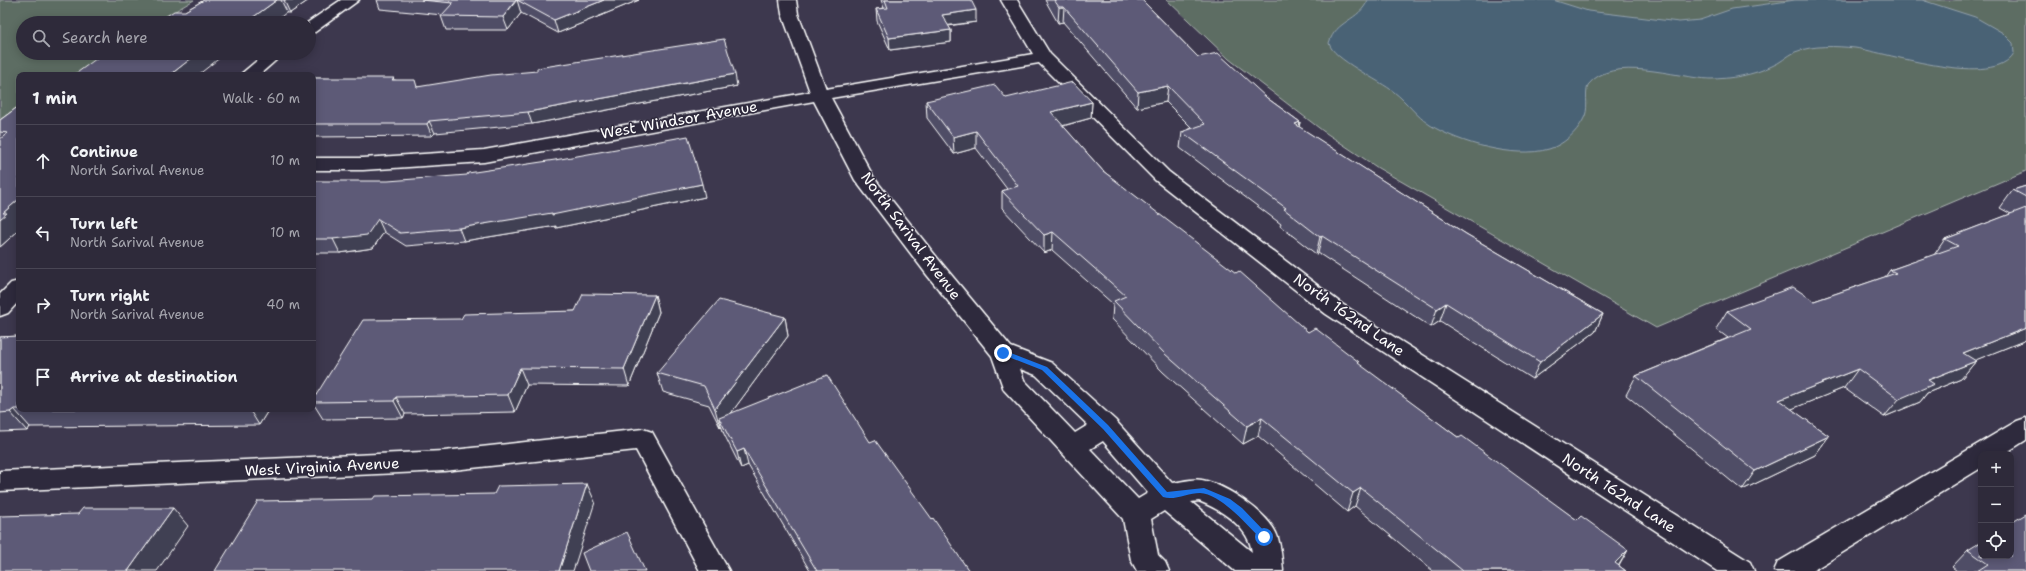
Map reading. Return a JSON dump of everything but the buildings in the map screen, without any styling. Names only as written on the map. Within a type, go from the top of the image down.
[{"type":"street","points":[[316,24],[351,0]]},
{"type":"street","name":"North Sarival Avenue","points":[[788,0],[790,14],[820,95],[865,180],[935,270],[1003,353],[1013,384],[1073,446],[1136,515]]},
{"type":"street","name":"North 162nd Lane","points":[[1009,0],[1043,57],[1162,176],[1334,309],[1740,571]]},
{"type":"street","name":"West Windsor Avenue","points":[[316,164],[363,164],[484,156],[820,95],[1043,57]]},
{"type":"street","points":[[253,72],[267,60]]},
{"type":"street","points":[[0,308],[16,291]]},
{"type":"street","name":"North Sarival Avenue","points":[[1003,353],[1044,369],[1106,427],[1166,495],[1255,571]]},
{"type":"street","points":[[1073,446],[1106,427]]},
{"type":"street","points":[[1989,451],[2026,428]]},
{"type":"street","name":"West Virginia Avenue","points":[[0,481],[444,461],[643,439],[715,571]]},
{"type":"street","points":[[1788,571],[1978,457]]},
{"type":"street","points":[[1155,571],[1145,560],[1136,515],[1166,495],[1201,490],[1227,501],[1239,510],[1264,537],[1269,571]]},
{"type":"green space","points":[[0,0],[194,0],[167,16],[16,16],[16,60],[98,60],[80,72],[16,72],[16,116],[0,128]]},
{"type":"green space","points":[[1167,0],[2026,0],[2026,171],[1656,328],[1378,168],[1323,131],[1229,59]]},
{"type":"water","points":[[1368,0],[1553,0],[1588,11],[1679,22],[1700,20],[1732,9],[1795,0],[1922,0],[1975,17],[2003,33],[2013,43],[2014,53],[2003,63],[1986,68],[1964,69],[1940,66],[1855,48],[1825,47],[1809,48],[1795,52],[1765,69],[1742,76],[1726,78],[1696,78],[1645,70],[1628,69],[1612,71],[1599,76],[1588,85],[1585,116],[1580,125],[1569,138],[1559,145],[1535,152],[1504,151],[1488,148],[1456,138],[1430,125],[1388,87],[1347,63],[1332,49],[1329,43],[1332,35],[1359,12]]},
{"type":"route","points":[[1003,353],[1044,369],[1106,427],[1166,495],[1201,490],[1227,501],[1239,510],[1264,537]]}]
